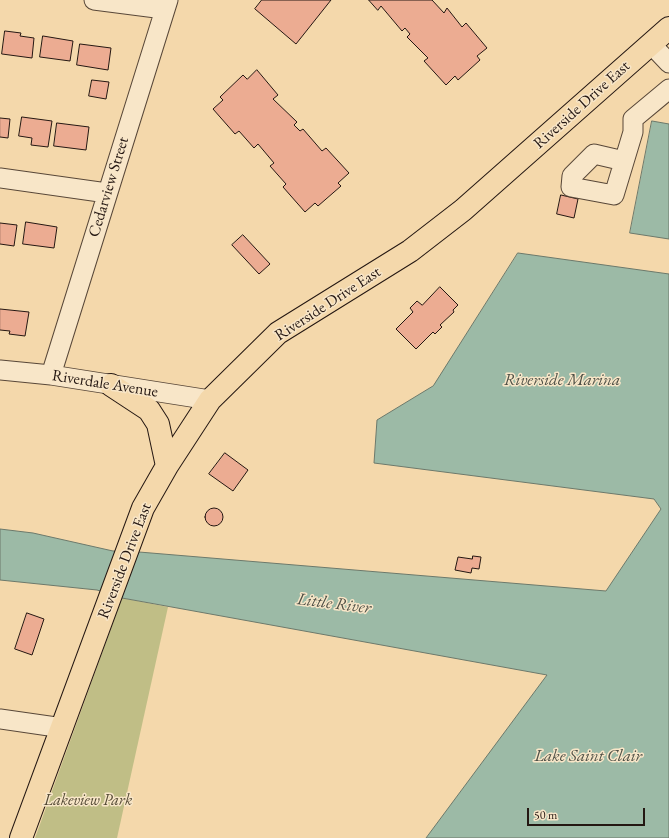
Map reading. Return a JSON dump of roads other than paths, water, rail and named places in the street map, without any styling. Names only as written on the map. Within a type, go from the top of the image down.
[{"type":"main road","name":"Riverside Drive East","points":[[21,838],[99,632],[143,508],[167,466],[210,400],[278,333],[410,252],[463,210],[669,28]]},
{"type":"main road","points":[[470,184],[537,126],[601,88]]},
{"type":"main road","points":[[111,385],[149,410],[158,424],[167,466]]},
{"type":"street","points":[[94,0],[166,5]]},
{"type":"street","name":"Cedarview Street","points":[[51,375],[106,193],[166,5]]},
{"type":"street","points":[[651,44],[669,63]]},
{"type":"street","points":[[624,161],[633,132],[633,119],[669,89]]},
{"type":"street","points":[[0,178],[106,193]]},
{"type":"street","name":"Riverdale Avenue","points":[[0,370],[51,375],[210,400]]},
{"type":"street","points":[[0,719],[63,728]]},
{"type":"water","points":[[652,121],[669,124],[669,239],[630,233]]},
{"type":"water","points":[[518,253],[669,274],[669,838],[426,838],[547,675],[122,598],[97,590],[0,580],[0,529],[33,533],[113,551],[606,591],[661,509],[654,499],[374,463],[377,420],[433,386]]},
{"type":"water label","name":"Riverside Marina","points":[[562,380]]},
{"type":"water label","name":"Little River","points":[[334,604]]},
{"type":"water label","name":"Lake Saint Clair","points":[[588,756]]},
{"type":"park label","name":"Lakeview Park","points":[[88,801]]}]
